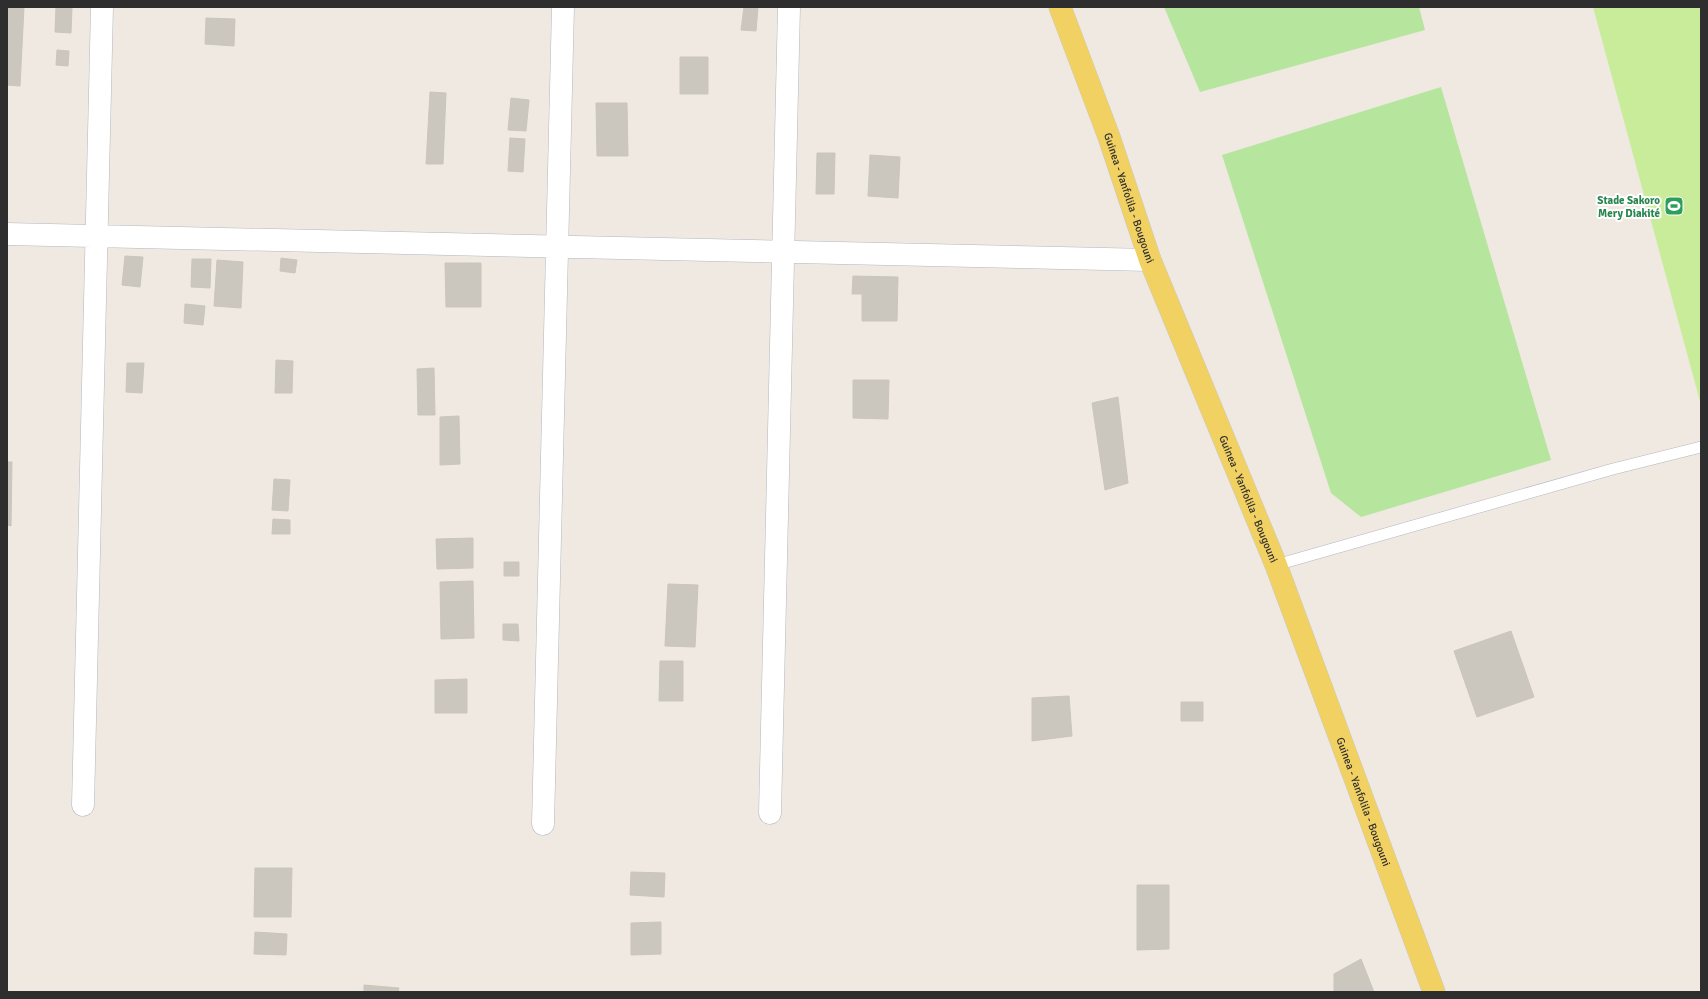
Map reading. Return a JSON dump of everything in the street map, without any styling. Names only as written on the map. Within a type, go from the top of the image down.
[{"type":"main road","name":"Guinea - Yanfolila - Bougouni","points":[[1060,7],[1109,137],[1150,260],[1276,565],[1434,992]]},
{"type":"street","points":[[83,805],[102,7]]},
{"type":"street","points":[[543,824],[563,7]]},
{"type":"street","points":[[770,813],[789,7]]},
{"type":"street","points":[[7,234],[1150,260]]},
{"type":"lane","points":[[1276,565],[1606,471],[1701,447]]},
{"type":"green space","points":[[1164,7],[1419,7],[1425,30],[1200,92]]},
{"type":"green space","name":"Stade Sakoro Mery Diakité","points":[[1593,7],[1701,7],[1701,405]]},
{"type":"green space","points":[[1441,87],[1551,460],[1361,517],[1331,493],[1222,155]]},
{"type":"building","points":[[7,7],[24,7],[20,86],[7,85]]},
{"type":"building","points":[[56,7],[72,7],[71,33],[55,32]]},
{"type":"building","points":[[744,7],[758,7],[756,31],[741,30]]},
{"type":"building","points":[[206,18],[235,19],[234,46],[205,44]]},
{"type":"building","points":[[57,50],[69,51],[68,66],[56,65]]},
{"type":"building","points":[[680,57],[708,57],[708,94],[680,94]]},
{"type":"building","points":[[430,92],[446,93],[443,164],[426,164]]},
{"type":"building","points":[[511,98],[529,100],[526,131],[508,130]]},
{"type":"building","points":[[596,103],[627,103],[628,156],[597,156]]},
{"type":"building","points":[[510,138],[525,139],[523,172],[508,171]]},
{"type":"building","points":[[817,153],[835,153],[834,194],[816,194]]},
{"type":"building","points":[[870,155],[900,157],[898,198],[868,196]]},
{"type":"building","points":[[125,256],[143,257],[140,287],[122,285]]},
{"type":"building","points":[[281,258],[297,260],[295,273],[280,271]]},
{"type":"building","points":[[192,259],[211,259],[210,288],[191,287]]},
{"type":"building","points":[[217,260],[243,262],[241,308],[214,306]]},
{"type":"building","points":[[445,263],[481,263],[481,307],[446,307]]},
{"type":"building","points":[[853,276],[898,277],[897,321],[862,321],[862,294],[852,294]]},
{"type":"building","points":[[185,304],[205,306],[203,325],[184,323]]},
{"type":"building","points":[[276,360],[293,361],[292,393],[275,393]]},
{"type":"building","points":[[127,363],[144,363],[142,393],[126,392]]},
{"type":"building","points":[[434,368],[435,415],[418,415],[417,369]]},
{"type":"building","points":[[853,380],[889,380],[888,419],[853,418]]},
{"type":"building","points":[[1118,397],[1128,483],[1105,490],[1092,403]]},
{"type":"building","points":[[459,416],[460,464],[440,465],[440,417]]},
{"type":"building","points":[[7,462],[12,462],[11,526],[7,525]]},
{"type":"building","points":[[274,479],[290,480],[288,511],[272,510]]},
{"type":"building","points":[[273,519],[290,520],[290,534],[272,534]]},
{"type":"building","points":[[473,538],[473,568],[437,569],[436,539]]},
{"type":"building","points":[[504,562],[519,562],[519,576],[504,576]]},
{"type":"building","points":[[473,581],[474,638],[441,639],[440,582]]},
{"type":"building","points":[[668,584],[698,585],[695,647],[665,646]]},
{"type":"building","points":[[503,624],[518,624],[519,641],[503,640]]},
{"type":"building","points":[[1511,631],[1534,697],[1477,717],[1454,651]]},
{"type":"building","points":[[660,661],[683,661],[683,701],[659,701]]},
{"type":"building","points":[[467,679],[467,713],[435,713],[435,680]]},
{"type":"building","points":[[1069,696],[1072,736],[1032,741],[1032,698]]},
{"type":"building","points":[[1181,702],[1203,702],[1203,721],[1181,721]]},
{"type":"building","points":[[255,868],[292,868],[291,917],[254,917]]},
{"type":"building","points":[[631,872],[665,873],[664,897],[630,895]]},
{"type":"building","points":[[1137,885],[1169,885],[1169,949],[1137,950]]},
{"type":"building","points":[[661,922],[661,954],[631,955],[631,923]]},
{"type":"building","points":[[255,932],[287,934],[286,955],[254,954]]},
{"type":"building","points":[[1361,959],[1374,992],[1334,992],[1334,974]]},
{"type":"building","points":[[364,985],[399,988],[398,992],[364,992]]},
{"type":"place","name":"Stade Sakoro Mery Diakité","points":[[1674,206]]}]
